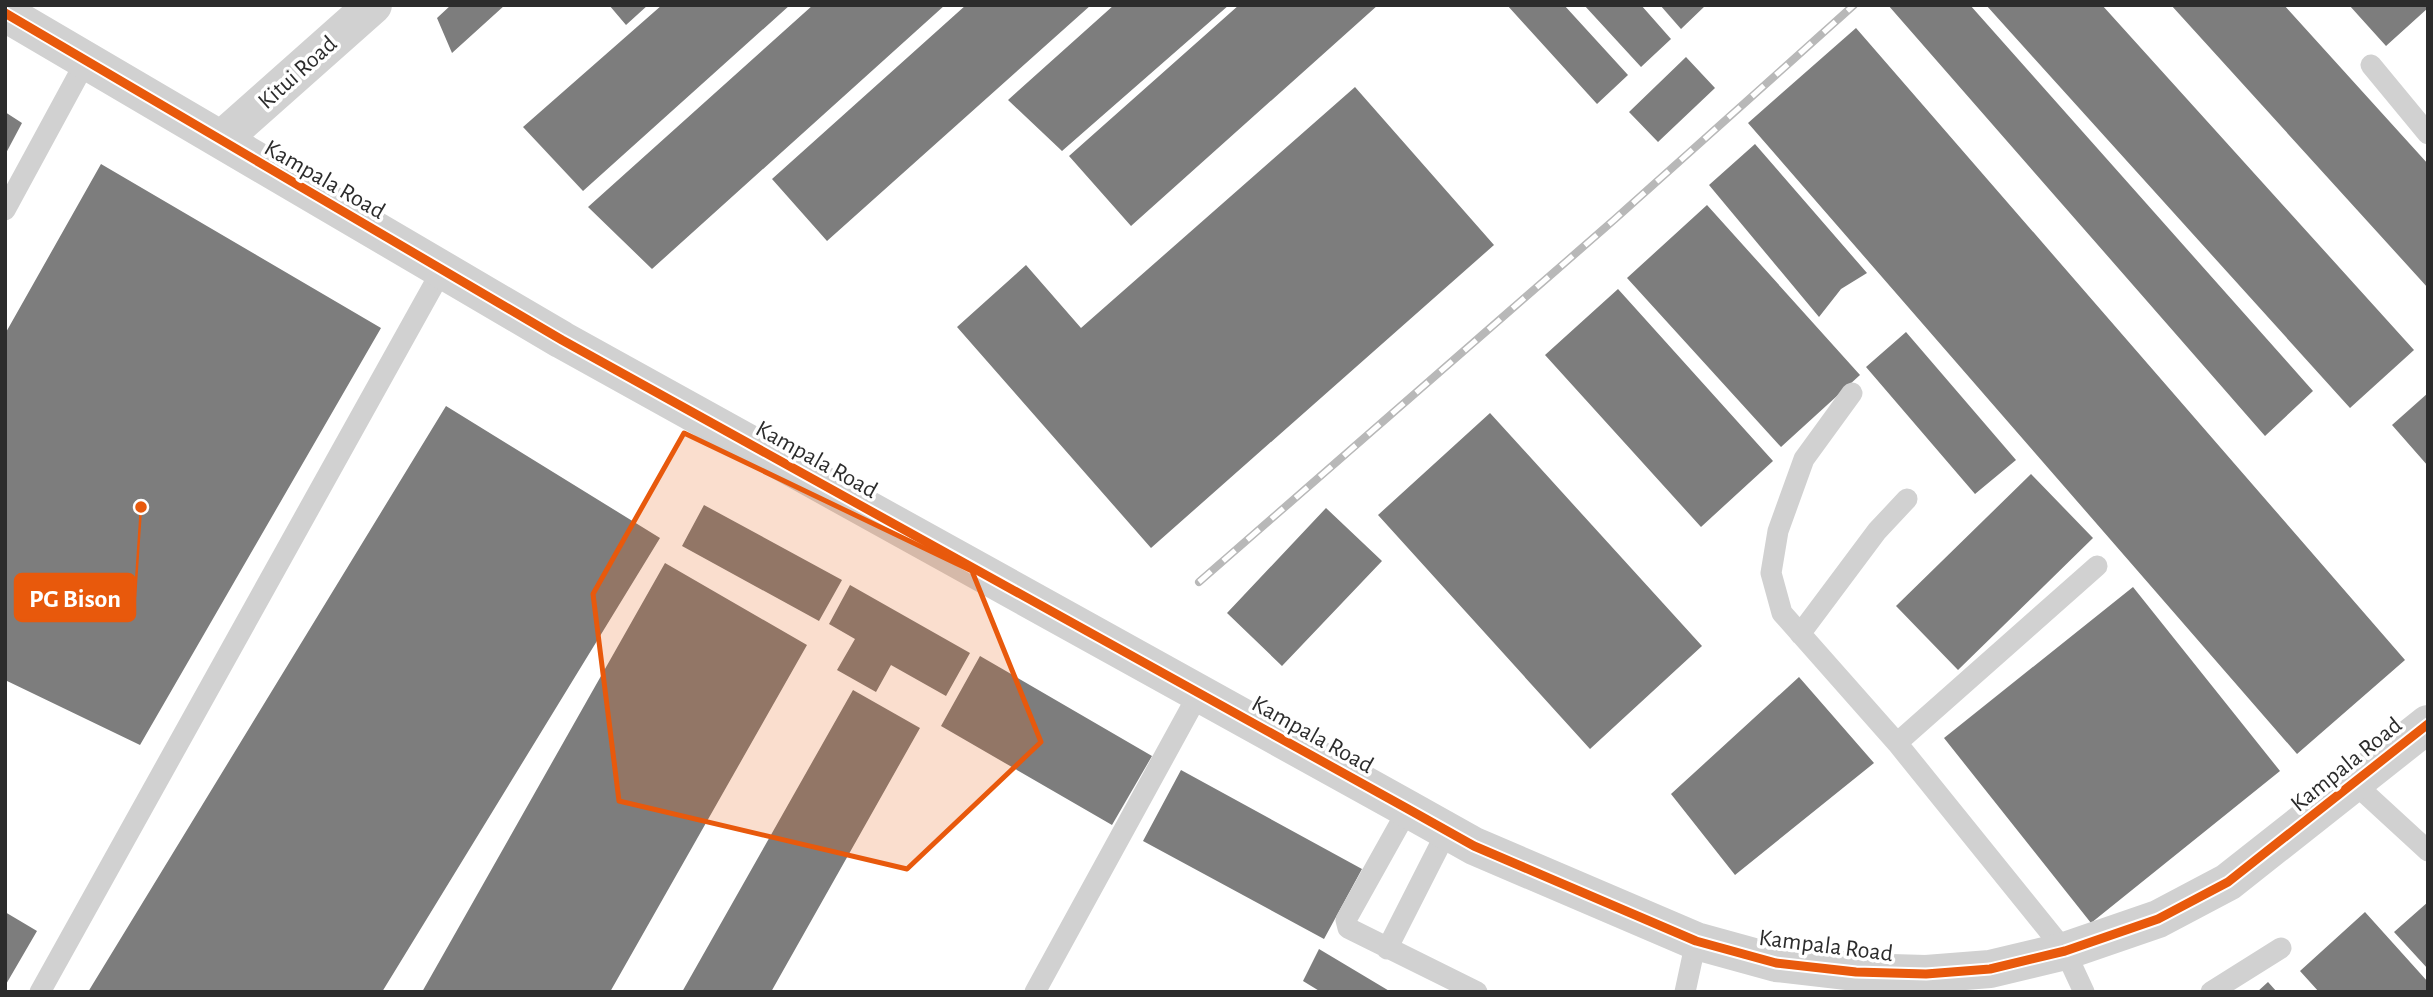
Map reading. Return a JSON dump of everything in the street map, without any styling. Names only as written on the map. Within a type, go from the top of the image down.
[{"type":"street","name":"Kitui Road","points":[[221,140],[373,5]]},
{"type":"street","name":"Kampala Road","points":[[5,13],[562,340],[1474,846],[1696,941],[1776,963],[1856,972],[1926,974],[1990,969],[2065,951],[2158,919],[2228,882],[2428,723]]},
{"type":"lane","points":[[5,210],[87,59]]},
{"type":"lane","points":[[2371,65],[2428,134]]},
{"type":"lane","points":[[40,992],[442,270]]},
{"type":"lane","points":[[1852,393],[1804,459],[1778,531],[1771,573],[1782,613],[1897,743],[2065,951],[2084,992]]},
{"type":"lane","points":[[1800,634],[1877,531],[1907,499]]},
{"type":"lane","points":[[1897,743],[2097,566]]},
{"type":"lane","points":[[1035,992],[1199,693]]},
{"type":"lane","points":[[2354,783],[2428,851]]},
{"type":"lane","points":[[1408,809],[1346,920],[1348,928],[1477,992]]},
{"type":"lane","points":[[1387,949],[1447,831]]},
{"type":"lane","points":[[1685,992],[1696,941]]},
{"type":"lane","points":[[2211,992],[2281,948]]},
{"type":"highlighted area","points":[[684,433],[972,571],[1041,742],[907,869],[619,801],[593,594]]},
{"type":"building","points":[[451,5],[505,5],[452,53],[437,18]]},
{"type":"building","points":[[609,5],[648,5],[626,25]]},
{"type":"building","points":[[662,5],[790,5],[583,191],[523,127]]},
{"type":"building","points":[[813,5],[945,5],[652,269],[588,207]]},
{"type":"building","points":[[966,5],[1091,5],[827,241],[772,179]]},
{"type":"building","points":[[1114,5],[1229,5],[1062,151],[1008,100]]},
{"type":"building","points":[[1239,5],[1378,5],[1131,226],[1069,156]]},
{"type":"building","points":[[1507,5],[1564,5],[1628,75],[1597,104]]},
{"type":"building","points":[[1584,5],[1641,5],[1671,39],[1641,67]]},
{"type":"building","points":[[1660,5],[1706,5],[1681,29]]},
{"type":"building","points":[[1888,5],[1970,5],[2313,391],[2265,436]]},
{"type":"building","points":[[1986,5],[2102,5],[2414,350],[2350,408]]},
{"type":"building","points":[[2171,5],[2284,5],[2428,164],[2428,288]]},
{"type":"building","points":[[2349,5],[2428,5],[2428,8],[2386,46]]},
{"type":"building","points":[[1856,28],[2405,660],[2297,754],[1748,123]]},
{"type":"building","points":[[1686,57],[1715,88],[1658,142],[1629,112]]},
{"type":"building","points":[[1355,87],[1494,245],[1151,548],[957,327],[1026,265],[1081,328]]},
{"type":"building","points":[[5,112],[22,123],[5,155]]},
{"type":"building","points":[[1755,144],[1867,273],[1841,289],[1819,317],[1709,185]]},
{"type":"building","points":[[101,164],[381,328],[140,745],[5,680],[5,334]]},
{"type":"building","points":[[1707,205],[1860,375],[1781,447],[1627,278]]},
{"type":"building","points":[[1618,289],[1773,461],[1701,527],[1545,355]]},
{"type":"building","points":[[1906,332],[2016,460],[1975,494],[1866,367]]},
{"type":"building","points":[[2428,393],[2428,466],[2392,425]]},
{"type":"building","points":[[446,406],[660,538],[382,992],[88,992]]},
{"type":"building","points":[[1490,413],[1702,646],[1590,749],[1378,515]]},
{"type":"building","points":[[2031,474],[2093,538],[1958,670],[1896,606]]},
{"type":"building","points":[[704,505],[842,580],[819,621],[682,546]]},
{"type":"building","points":[[1326,508],[1382,561],[1282,666],[1227,613]]},
{"type":"building","points":[[665,563],[807,645],[610,992],[422,992]]},
{"type":"building","points":[[850,585],[970,653],[946,696],[891,665],[876,692],[837,670],[855,639],[829,624]]},
{"type":"building","points":[[2133,587],[2280,771],[2091,923],[1944,738]]},
{"type":"building","points":[[980,656],[1152,756],[1112,825],[941,726]]},
{"type":"building","points":[[1799,677],[1874,763],[1735,875],[1671,794]]},
{"type":"building","points":[[853,690],[920,728],[771,992],[682,992]]},
{"type":"building","points":[[1181,770],[1362,869],[1324,939],[1143,841]]},
{"type":"building","points":[[2428,902],[2428,969],[2394,932]]},
{"type":"building","points":[[5,912],[37,931],[5,986]]},
{"type":"building","points":[[2365,912],[2428,982],[2428,992],[2319,992],[2300,971]]},
{"type":"building","points":[[1319,949],[1391,992],[1321,992],[1303,981]]},
{"type":"building","points":[[2268,982],[2277,992],[2257,992]]},
{"type":"railway","points":[[1199,582],[1615,219],[1854,5]]},
{"type":"cycle path","points":[[5,13],[562,340],[1474,846],[1696,941],[1776,963],[1856,972],[1926,974],[1990,969],[2065,951],[2158,919],[2228,882],[2428,724]]},
{"type":"place","name":"PG Bison","points":[[141,507]]}]
